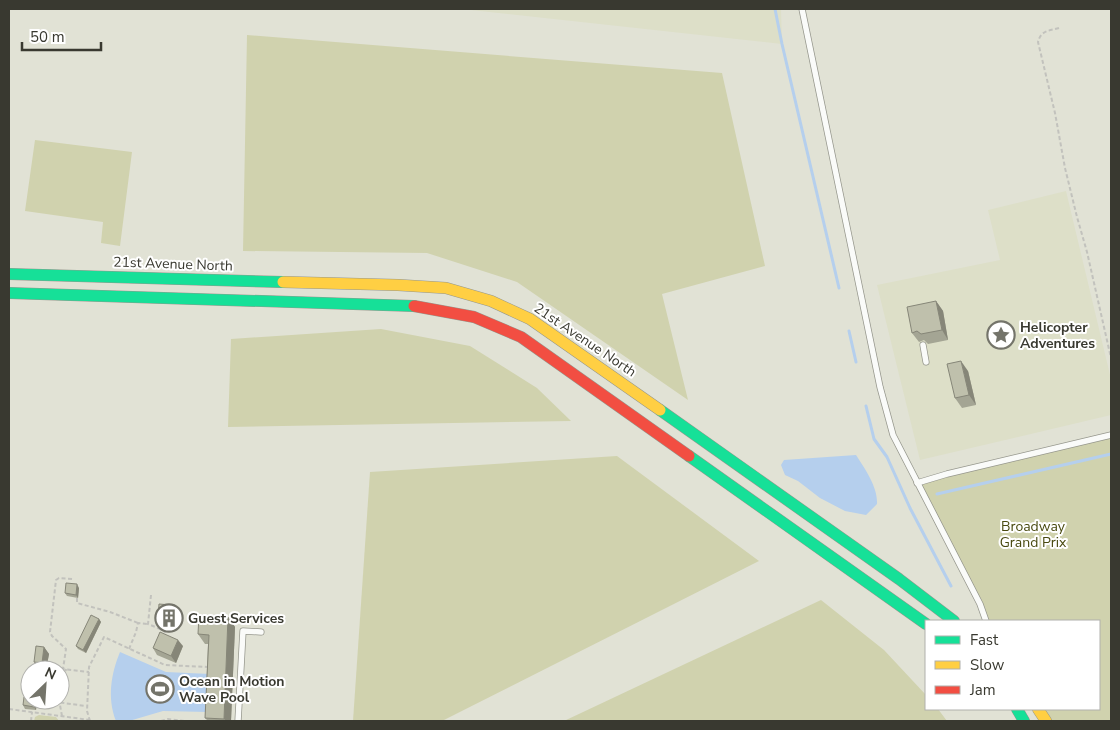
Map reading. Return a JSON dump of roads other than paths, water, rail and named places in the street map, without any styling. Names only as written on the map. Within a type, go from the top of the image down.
[{"type":"street","name":"21st Avenue North","points":[[9,274],[398,285],[446,288],[491,301],[530,319],[883,568],[953,620]]},
{"type":"street","points":[[9,293],[419,306],[474,316],[521,337],[925,623]]},
{"type":"street","points":[[1018,710],[1024,721]]},
{"type":"street","points":[[1039,710],[1046,721]]},
{"type":"lane","points":[[802,9],[880,387],[893,435],[980,604],[986,620]]},
{"type":"lane","points":[[923,345],[926,362]]},
{"type":"lane","points":[[917,483],[947,474],[1111,435]]},
{"type":"lane","points":[[238,721],[243,631],[261,632]]},
{"type":"water","points":[[856,455],[870,478],[877,498],[877,504],[866,515],[845,511],[820,498],[798,481],[785,475],[781,465],[784,460]]},
{"type":"water","name":"Ocean in Motion Wave Pool","points":[[120,652],[166,672],[210,674],[208,712],[163,711],[129,721],[116,721],[113,712],[111,686]]},
{"type":"waterway","points":[[775,9],[839,288]]},
{"type":"waterway","points":[[849,331],[856,362]]},
{"type":"waterway","points":[[866,406],[874,439],[887,457],[910,508],[951,586]]},
{"type":"waterway","points":[[937,494],[1111,454]]},
{"type":"place","name":"Helicopter Adventures","points":[[1001,335]]},
{"type":"place","name":"Guest Services","points":[[169,618]]},
{"type":"place","name":"Ocean in Motion Wave Pool","points":[[160,689]]},
{"type":"park label","name":"Broadway Grand Prix","points":[[1033,534]]}]
